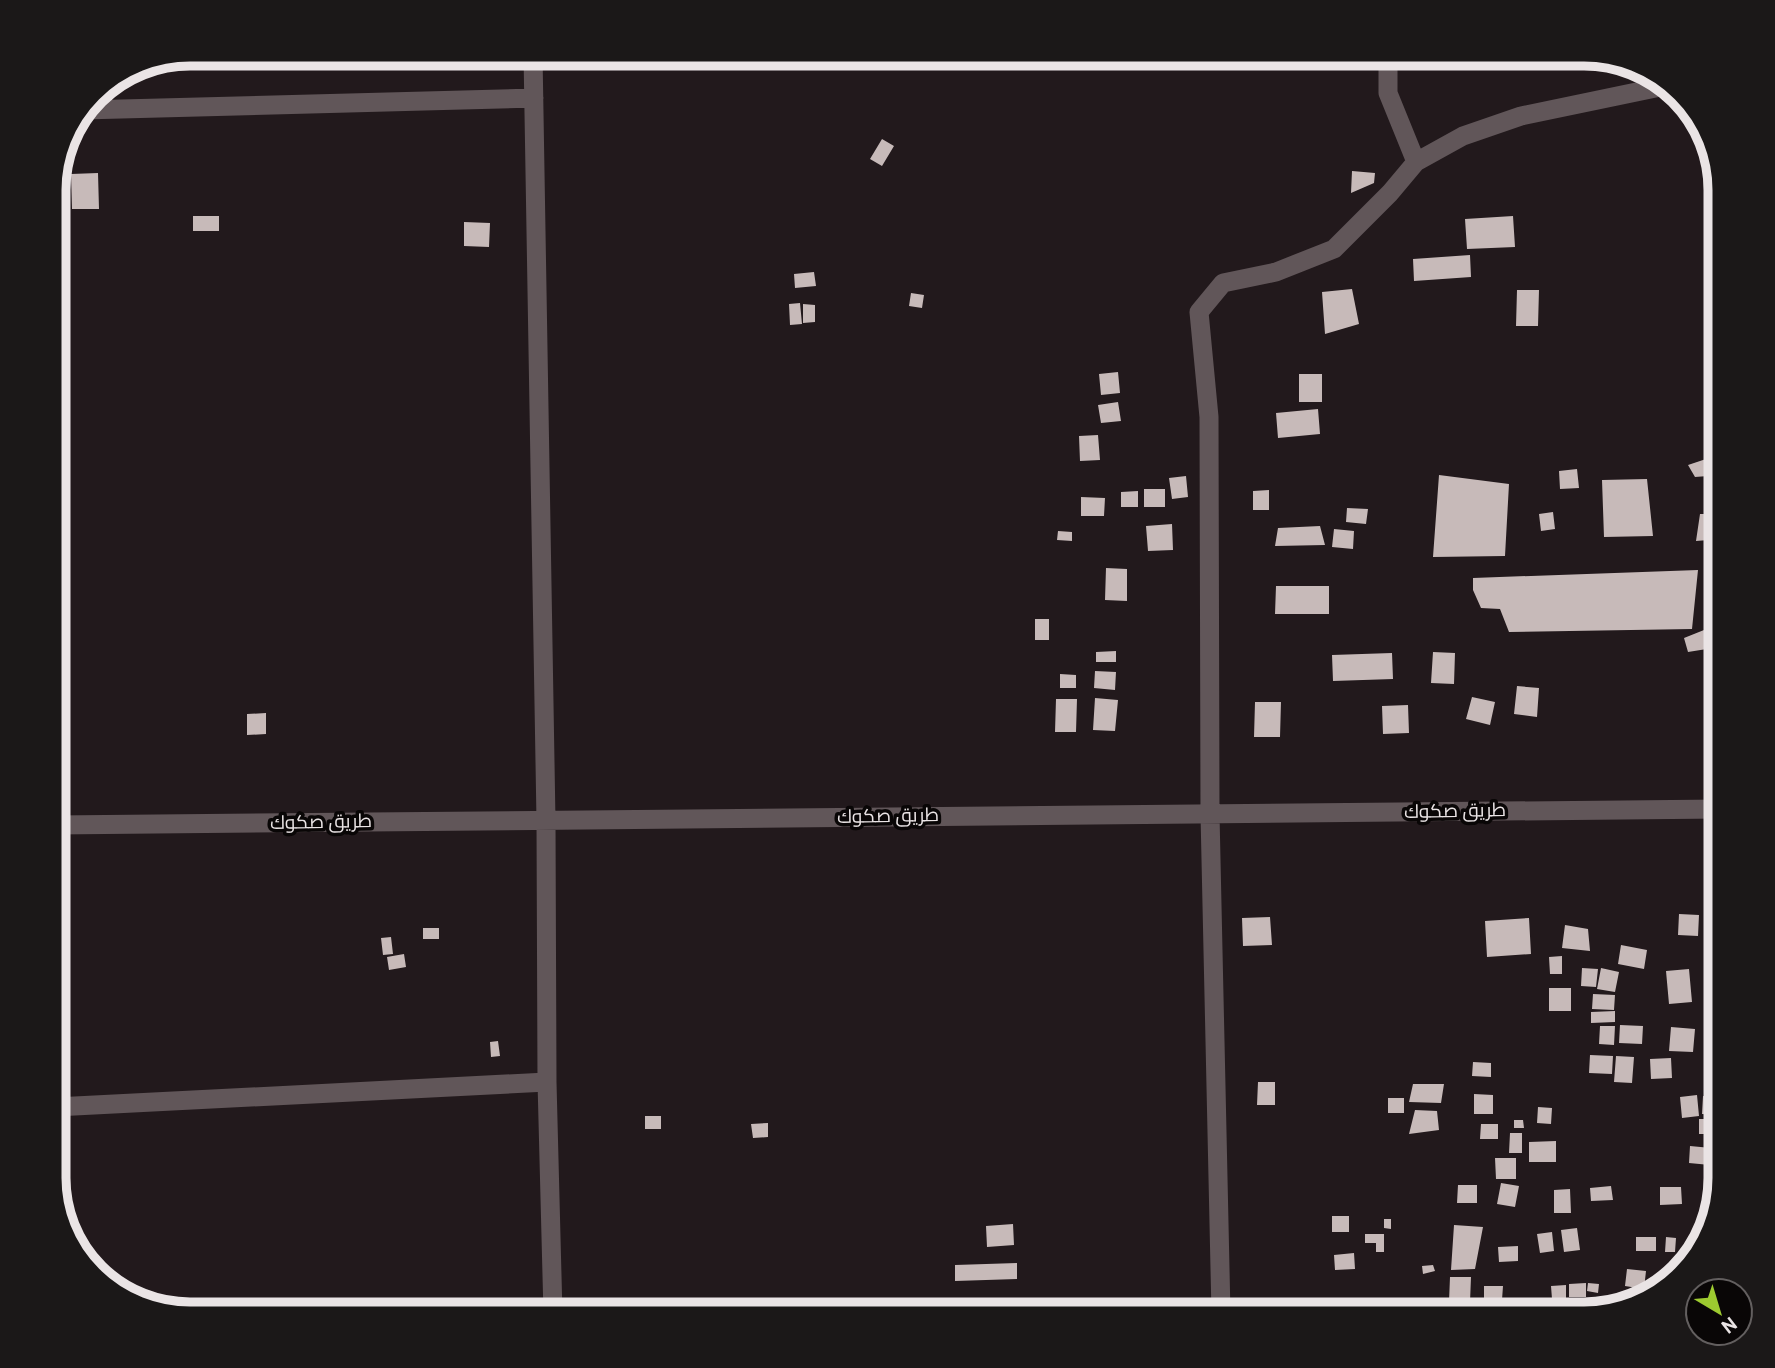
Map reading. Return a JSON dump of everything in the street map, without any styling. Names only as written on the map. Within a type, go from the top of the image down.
[{"type":"street","points":[[533,66],[546,821],[547,1082],[553,1302]]},
{"type":"street","points":[[1388,66],[1388,93],[1416,162]]},
{"type":"street","points":[[1222,1302],[1210,814],[1209,417],[1199,312],[1223,283],[1276,272],[1334,249],[1390,193],[1416,162],[1463,136],[1521,116],[1655,88]]},
{"type":"street","points":[[96,110],[534,98]]},
{"type":"street","name":"طريق صكوك","points":[[67,825],[1708,809]]},
{"type":"street","points":[[67,1106],[547,1082]]},
{"type":"building","points":[[882,139],[894,146],[882,166],[870,159]]},
{"type":"building","points":[[1352,171],[1375,173],[1374,183],[1351,193]]},
{"type":"building","points":[[98,173],[99,209],[72,209],[71,174]]},
{"type":"building","points":[[193,216],[219,216],[219,231],[193,231]]},
{"type":"building","points":[[1513,216],[1515,247],[1467,249],[1465,219]]},
{"type":"building","points":[[464,222],[490,223],[489,247],[464,246]]},
{"type":"building","points":[[1470,255],[1471,277],[1414,281],[1413,259]]},
{"type":"building","points":[[814,272],[816,286],[795,288],[794,274]]},
{"type":"building","points":[[1352,289],[1359,324],[1325,334],[1322,292]]},
{"type":"building","points":[[1517,290],[1539,290],[1538,326],[1516,326]]},
{"type":"building","points":[[911,293],[924,295],[922,308],[909,306]]},
{"type":"building","points":[[800,303],[802,324],[790,325],[789,304]]},
{"type":"building","points":[[803,304],[815,305],[815,322],[803,323]]},
{"type":"building","points":[[1118,372],[1120,393],[1101,395],[1099,374]]},
{"type":"building","points":[[1299,374],[1322,374],[1322,402],[1299,402]]},
{"type":"building","points":[[1118,402],[1121,421],[1101,423],[1098,405]]},
{"type":"building","points":[[1318,409],[1320,434],[1278,438],[1276,413]]},
{"type":"building","points":[[1098,435],[1100,460],[1080,461],[1079,436]]},
{"type":"building","points":[[1708,458],[1708,476],[1695,477],[1688,465]]},
{"type":"building","points":[[1577,469],[1579,488],[1560,489],[1559,471]]},
{"type":"building","points":[[1439,475],[1509,484],[1505,556],[1433,557]]},
{"type":"building","points":[[1186,476],[1188,497],[1172,499],[1169,478]]},
{"type":"building","points":[[1647,479],[1653,536],[1604,537],[1602,480]]},
{"type":"building","points":[[1144,489],[1165,489],[1165,507],[1144,507]]},
{"type":"building","points":[[1269,490],[1269,510],[1253,510],[1253,491]]},
{"type":"building","points":[[1138,491],[1138,507],[1121,507],[1121,492]]},
{"type":"building","points":[[1081,497],[1105,498],[1104,516],[1081,516]]},
{"type":"building","points":[[1347,508],[1368,509],[1366,524],[1346,522]]},
{"type":"building","points":[[1553,512],[1555,529],[1541,531],[1539,514]]},
{"type":"building","points":[[1700,514],[1708,514],[1708,540],[1696,541]]},
{"type":"building","points":[[1172,524],[1173,550],[1148,551],[1146,526]]},
{"type":"building","points":[[1320,526],[1325,545],[1275,546],[1278,528]]},
{"type":"building","points":[[1334,529],[1354,531],[1353,549],[1332,547]]},
{"type":"building","points":[[1058,531],[1072,532],[1072,541],[1057,540]]},
{"type":"building","points":[[1106,568],[1127,569],[1127,601],[1105,600]]},
{"type":"building","points":[[1698,570],[1692,629],[1509,632],[1500,609],[1481,608],[1473,590],[1473,578]]},
{"type":"building","points":[[1276,586],[1329,586],[1329,614],[1275,614]]},
{"type":"building","points":[[1035,619],[1049,619],[1049,640],[1035,640]]},
{"type":"building","points":[[1708,628],[1708,649],[1688,652],[1684,638]]},
{"type":"building","points":[[1116,651],[1116,662],[1096,662],[1096,652]]},
{"type":"building","points":[[1433,652],[1455,653],[1454,684],[1431,683]]},
{"type":"building","points":[[1392,653],[1393,679],[1333,681],[1332,655]]},
{"type":"building","points":[[1095,671],[1116,672],[1115,690],[1094,688]]},
{"type":"building","points":[[1060,674],[1076,675],[1076,688],[1060,688]]},
{"type":"building","points":[[1517,686],[1539,688],[1537,717],[1514,714]]},
{"type":"building","points":[[1472,697],[1495,702],[1490,725],[1466,719]]},
{"type":"building","points":[[1095,698],[1118,700],[1115,731],[1093,730]]},
{"type":"building","points":[[1056,699],[1077,699],[1076,732],[1055,732]]},
{"type":"building","points":[[1255,702],[1281,702],[1280,737],[1254,737]]},
{"type":"building","points":[[1408,705],[1409,733],[1383,734],[1382,706]]},
{"type":"building","points":[[266,713],[266,734],[247,735],[247,714]]},
{"type":"building","points":[[1679,914],[1699,915],[1698,936],[1678,935]]},
{"type":"building","points":[[1270,917],[1272,945],[1243,946],[1242,918]]},
{"type":"building","points":[[1529,918],[1531,954],[1487,957],[1485,921]]},
{"type":"building","points":[[1565,925],[1588,929],[1590,951],[1562,948]]},
{"type":"building","points":[[423,928],[439,928],[439,939],[423,939]]},
{"type":"building","points":[[391,937],[393,954],[383,955],[381,938]]},
{"type":"building","points":[[1621,945],[1647,950],[1644,969],[1618,964]]},
{"type":"building","points":[[404,954],[406,967],[389,970],[387,957]]},
{"type":"building","points":[[1562,956],[1562,974],[1550,974],[1549,957]]},
{"type":"building","points":[[1582,968],[1598,969],[1596,987],[1581,986]]},
{"type":"building","points":[[1601,968],[1619,972],[1615,992],[1597,989]]},
{"type":"building","points":[[1689,969],[1692,1002],[1669,1004],[1666,971]]},
{"type":"building","points":[[1549,988],[1571,988],[1571,1011],[1549,1011]]},
{"type":"building","points":[[1593,994],[1615,995],[1614,1010],[1592,1009]]},
{"type":"building","points":[[1615,1011],[1615,1022],[1591,1023],[1591,1012]]},
{"type":"building","points":[[1708,1013],[1708,1028],[1704,1014]]},
{"type":"building","points":[[1620,1025],[1643,1026],[1642,1044],[1619,1043]]},
{"type":"building","points":[[1600,1026],[1615,1026],[1614,1045],[1599,1044]]},
{"type":"building","points":[[1671,1027],[1695,1029],[1693,1052],[1669,1051]]},
{"type":"building","points":[[498,1041],[500,1056],[491,1057],[490,1042]]},
{"type":"building","points":[[1590,1055],[1613,1056],[1612,1074],[1589,1073]]},
{"type":"building","points":[[1616,1056],[1634,1057],[1632,1083],[1614,1082]]},
{"type":"building","points":[[1671,1058],[1672,1078],[1651,1079],[1650,1059]]},
{"type":"building","points":[[1473,1062],[1491,1063],[1491,1077],[1472,1076]]},
{"type":"building","points":[[1258,1082],[1275,1082],[1275,1105],[1257,1105]]},
{"type":"building","points":[[1413,1084],[1444,1084],[1441,1103],[1409,1102]]},
{"type":"building","points":[[1474,1094],[1493,1095],[1493,1114],[1474,1114]]},
{"type":"building","points":[[1697,1095],[1699,1116],[1682,1118],[1680,1097]]},
{"type":"building","points":[[1703,1096],[1708,1096],[1708,1114],[1702,1114]]},
{"type":"building","points":[[1388,1098],[1404,1098],[1404,1113],[1388,1113]]},
{"type":"building","points":[[1538,1107],[1552,1108],[1551,1124],[1537,1123]]},
{"type":"building","points":[[1415,1110],[1437,1111],[1439,1130],[1409,1134]]},
{"type":"building","points":[[645,1116],[661,1116],[661,1129],[645,1129]]},
{"type":"building","points":[[1699,1119],[1708,1119],[1708,1134],[1699,1134]]},
{"type":"building","points":[[1514,1120],[1523,1120],[1524,1128],[1514,1128]]},
{"type":"building","points":[[768,1123],[768,1137],[753,1138],[751,1124]]},
{"type":"building","points":[[1481,1124],[1498,1124],[1498,1139],[1480,1139]]},
{"type":"building","points":[[1510,1133],[1522,1133],[1522,1153],[1509,1153]]},
{"type":"building","points":[[1556,1141],[1556,1162],[1529,1162],[1529,1142]]},
{"type":"building","points":[[1690,1146],[1708,1148],[1708,1165],[1689,1163]]},
{"type":"building","points":[[1495,1158],[1516,1158],[1516,1179],[1496,1179]]},
{"type":"building","points":[[1501,1183],[1519,1186],[1515,1207],[1497,1204]]},
{"type":"building","points":[[1458,1185],[1477,1185],[1477,1203],[1457,1203]]},
{"type":"building","points":[[1611,1186],[1613,1200],[1591,1201],[1590,1188]]},
{"type":"building","points":[[1660,1187],[1681,1187],[1682,1204],[1660,1205]]},
{"type":"building","points":[[1570,1189],[1571,1213],[1554,1213],[1554,1190]]},
{"type":"building","points":[[1332,1216],[1349,1216],[1349,1232],[1332,1232]]},
{"type":"building","points":[[1384,1219],[1391,1219],[1391,1229],[1384,1228]]},
{"type":"building","points":[[1013,1224],[1014,1245],[987,1247],[986,1226]]},
{"type":"building","points":[[1454,1225],[1483,1227],[1475,1269],[1451,1270]]},
{"type":"building","points":[[1577,1228],[1580,1250],[1564,1252],[1561,1230]]},
{"type":"building","points":[[1552,1232],[1554,1251],[1540,1253],[1537,1234]]},
{"type":"building","points":[[1365,1234],[1384,1234],[1384,1252],[1376,1252],[1376,1243],[1365,1243]]},
{"type":"building","points":[[1636,1237],[1656,1237],[1656,1251],[1636,1251]]},
{"type":"building","points":[[1666,1237],[1676,1238],[1675,1252],[1665,1252]]},
{"type":"building","points":[[1518,1246],[1518,1261],[1499,1262],[1498,1247]]},
{"type":"building","points":[[1354,1253],[1355,1269],[1335,1270],[1334,1255]]},
{"type":"building","points":[[1017,1263],[1017,1279],[955,1281],[955,1265]]},
{"type":"building","points":[[1433,1265],[1435,1271],[1423,1274],[1422,1266]]},
{"type":"building","points":[[1627,1269],[1646,1271],[1644,1287],[1625,1286]]},
{"type":"building","points":[[1450,1277],[1471,1277],[1470,1302],[1449,1302]]},
{"type":"building","points":[[1586,1283],[1586,1297],[1569,1297],[1569,1284]]},
{"type":"building","points":[[1588,1283],[1599,1284],[1598,1293],[1587,1291]]},
{"type":"building","points":[[1566,1285],[1566,1299],[1552,1299],[1551,1286]]},
{"type":"building","points":[[1484,1286],[1503,1286],[1502,1300],[1484,1298]]}]
